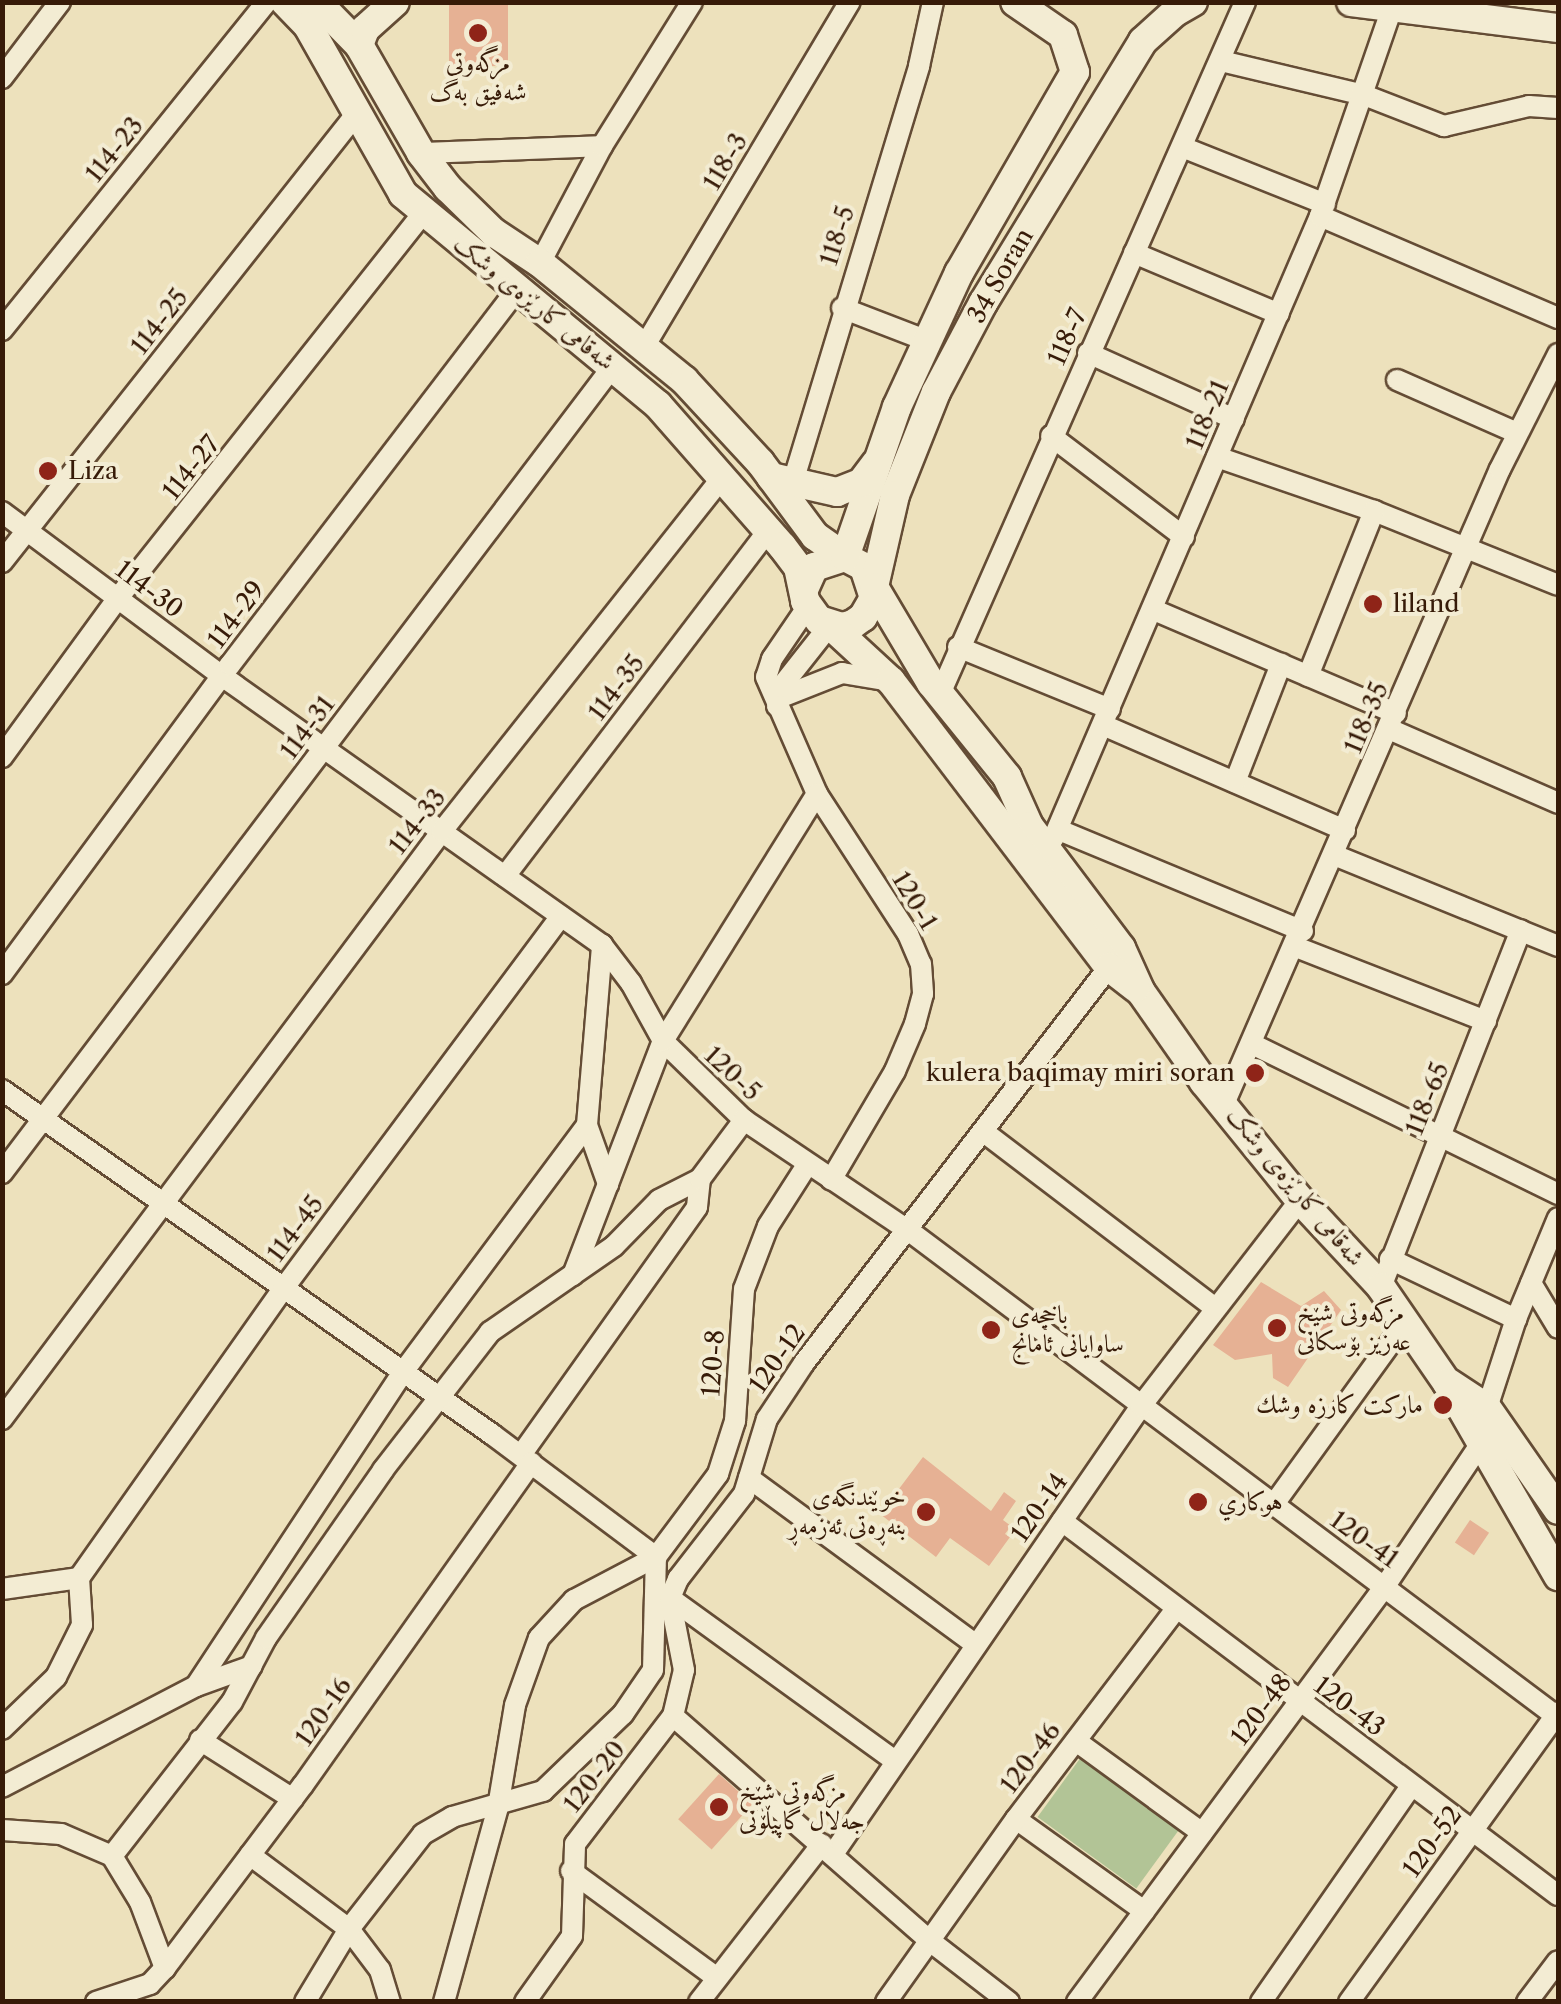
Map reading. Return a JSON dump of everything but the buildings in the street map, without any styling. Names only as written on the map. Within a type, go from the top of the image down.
[{"type":"main road","name":"شەقامی کارێزەی وشک","points":[[285,2],[308,26],[403,194],[658,405],[798,567],[806,597]]},
{"type":"main road","name":"شەقامی کارێزەی وشک","points":[[317,2],[359,46],[421,153],[448,188],[493,232],[540,263],[684,380],[781,481],[815,536],[844,557]]},
{"type":"main road","points":[[359,46],[365,29],[394,2]]},
{"type":"main road","name":"34 Soran","points":[[844,557],[897,407],[959,274],[1075,72],[1074,56],[1064,36],[1015,2]]},
{"type":"main road","name":"34 Soran","points":[[874,587],[895,496],[936,392],[1143,41],[1174,13],[1193,2]]},
{"type":"main road","points":[[1350,2],[1558,28]]},
{"type":"main road","points":[[1045,127],[1081,141]]},
{"type":"main road","points":[[781,481],[837,492],[860,482],[880,458]]},
{"type":"main road","points":[[844,557],[864,568],[874,587],[870,608],[854,624],[830,625],[806,597],[814,567],[844,557]]},
{"type":"main road","name":"شەقامی کارێزەی وشک","points":[[874,587],[940,694],[1007,777],[1007,809]]},
{"type":"main road","name":"شەقامی کارێزەی وشک","points":[[830,625],[891,681],[1007,809],[1110,966],[1141,992]]},
{"type":"main road","name":"شەقامی کارێزەی وشک","points":[[1007,809],[1030,826],[1121,948],[1141,992],[1224,1104],[1300,1200],[1381,1287],[1447,1383],[1558,1576]]},
{"type":"main road","name":"شەقامی کارێزەی وشک","points":[[1447,1383],[1487,1408],[1558,1510]]},
{"type":"street","points":[[2,78],[60,2]]},
{"type":"street","name":"114-23","points":[[2,330],[267,2]]},
{"type":"street","points":[[540,263],[602,146],[692,2]]},
{"type":"street","name":"118-3","points":[[644,347],[850,2]]},
{"type":"street","name":"118-5","points":[[781,481],[842,308],[919,66],[933,2]]},
{"type":"street","name":"118-7","points":[[940,694],[1245,2]]},
{"type":"street","name":"118-21","points":[[1299,939],[1056,834],[1322,210],[1393,5]]},
{"type":"street","points":[[1221,61],[1364,95],[1444,126],[1529,106],[1558,108]]},
{"type":"street","name":"114-25","points":[[2,562],[357,113]]},
{"type":"street","points":[[421,153],[602,146]]},
{"type":"street","points":[[1182,146],[1558,318]]},
{"type":"street","name":"114-27","points":[[2,757],[118,598],[424,213]]},
{"type":"street","points":[[1134,253],[1279,314]]},
{"type":"street","name":"114-29","points":[[2,974],[222,676],[516,291]]},
{"type":"street","points":[[842,308],[928,340]]},
{"type":"street","points":[[1088,354],[1234,418]]},
{"type":"street","name":"118-35","points":[[1224,1104],[1517,433],[1558,354]]},
{"type":"street","name":"114-31","points":[[2,1173],[614,366]]},
{"type":"street","points":[[1396,380],[1517,433]]},
{"type":"street","points":[[1051,436],[1184,537]]},
{"type":"street","points":[[1217,457],[1374,512],[1558,585]]},
{"type":"street","name":"114-33","points":[[2,1419],[442,831],[723,476]]},
{"type":"street","name":"114-30","points":[[2,512],[222,676],[561,916]]},
{"type":"street","points":[[1308,676],[1374,512]]},
{"type":"street","name":"114-35","points":[[505,876],[768,530]]},
{"type":"street","name":"120-1","points":[[806,597],[766,677],[817,794],[908,934],[921,964],[922,978],[915,1024],[895,1071],[831,1180]]},
{"type":"street","points":[[1154,610],[1308,676],[1558,803]]},
{"type":"street","points":[[778,703],[781,687],[830,625]]},
{"type":"street","points":[[958,647],[1234,782],[1346,830]]},
{"type":"street","points":[[1234,782],[1282,664]]},
{"type":"street","points":[[778,703],[842,673],[891,681]]},
{"type":"street","points":[[573,1275],[662,1041],[817,794]]},
{"type":"street","points":[[1334,855],[1558,946]]},
{"type":"street","name":"120-5","points":[[561,916],[602,945],[631,983],[662,1041],[744,1120],[908,1230],[1141,1406]]},
{"type":"street","name":"114-45","points":[[79,1578],[283,1289],[561,916]]},
{"type":"street","name":"118-65","points":[[1381,1287],[1521,930]]},
{"type":"street","points":[[1299,939],[1486,1021]]},
{"type":"street","points":[[602,945],[587,1125],[608,1184]]},
{"type":"street","name":"120-12","points":[[674,1589],[744,1494],[767,1420],[804,1362],[1110,966]]},
{"type":"street","points":[[1252,1044],[1558,1194]]},
{"type":"street","points":[[2,1090],[526,1459],[656,1557]]},
{"type":"street","points":[[112,1856],[232,1702],[266,1638],[437,1396],[490,1332],[614,1246],[659,1200],[700,1179],[744,1120]]},
{"type":"street","points":[[196,1686],[403,1372],[587,1125]]},
{"type":"street","points":[[984,1132],[1215,1308]]},
{"type":"street","name":"120-8","points":[[656,1557],[718,1474],[734,1421],[744,1289],[768,1226],[807,1165]]},
{"type":"street","name":"120-16","points":[[157,1976],[292,1799],[526,1459],[697,1207],[700,1179]]},
{"type":"street","points":[[1141,1406],[1300,1200]]},
{"type":"street","name":"120-14","points":[[699,2002],[828,1849],[895,1761],[1141,1406],[1300,1200]]},
{"type":"street","points":[[1481,1443],[1487,1408],[1516,1319],[1558,1218]]},
{"type":"street","points":[[1390,1259],[1516,1319]]},
{"type":"street","points":[[1531,1284],[1558,1328]]},
{"type":"street","points":[[1274,1504],[1404,1323]]},
{"type":"street","name":"120-41","points":[[1141,1406],[1557,1714]]},
{"type":"street","name":"120-48","points":[[1077,2002],[1385,1586],[1481,1443]]},
{"type":"street","points":[[749,1478],[976,1644]]},
{"type":"street","name":"120-43","points":[[1062,1521],[1558,1895]]},
{"type":"street","points":[[444,2002],[498,1807],[515,1704],[539,1638],[574,1600],[656,1557]]},
{"type":"street","points":[[305,2002],[349,1929],[423,1834],[452,1817],[498,1807],[543,1791],[624,1714],[653,1670],[656,1557]]},
{"type":"street","points":[[2,1589],[79,1578],[82,1625],[56,1677],[2,1729]]},
{"type":"street","points":[[674,1589],[895,1761]]},
{"type":"street","name":"120-20","points":[[526,2002],[572,1936],[575,1844],[673,1716],[684,1670],[674,1589]]},
{"type":"street","name":"120-46","points":[[890,2000],[1016,1819],[1177,1608]]},
{"type":"street","points":[[2,1787],[196,1686],[252,1666]]},
{"type":"street","name":"120-52","points":[[1349,2002],[1557,1714]]},
{"type":"street","points":[[673,1716],[930,1942],[1008,2002]]},
{"type":"street","points":[[200,1740],[292,1799]]},
{"type":"street","points":[[1076,1741],[1202,1833]]},
{"type":"street","points":[[1268,1999],[1411,1786]]},
{"type":"street","points":[[1016,1819],[1144,1911]]},
{"type":"street","points":[[2,1830],[61,1834],[112,1856],[140,1902],[157,1976],[96,2002]]},
{"type":"street","points":[[250,1855],[349,1929],[380,1970],[390,2002]]},
{"type":"street","points":[[572,1871],[717,1978]]},
{"type":"street","points":[[1528,2002],[1558,1961]]},
{"type":"green space","points":[[1084,1753],[1183,1825],[1136,1889],[1038,1817]]},
{"type":"place","name":"مزگەوتی شەفیق بەگ","points":[[478,33]]},
{"type":"place","name":"Liza","points":[[48,471]]},
{"type":"place","name":"liland","points":[[1373,604]]},
{"type":"place","name":"kulera baqimay miri soran","points":[[1255,1073]]},
{"type":"place","name":"مزگەوتی شێخ عەزیز بۆسکانی","points":[[1277,1328]]},
{"type":"place","name":"باخچەی ساوایانی ئامانج","points":[[991,1330]]},
{"type":"place","name":"ماركت كارزه وشك","points":[[1443,1405]]},
{"type":"place","name":"هوكاري","points":[[1198,1502]]},
{"type":"place","name":"خوێندنگەی بنەڕەتی ئەزمەڕ","points":[[926,1512]]},
{"type":"place","name":"مزگەوتی شێخ جەلال گاپیڵۆنی","points":[[719,1807]]}]
